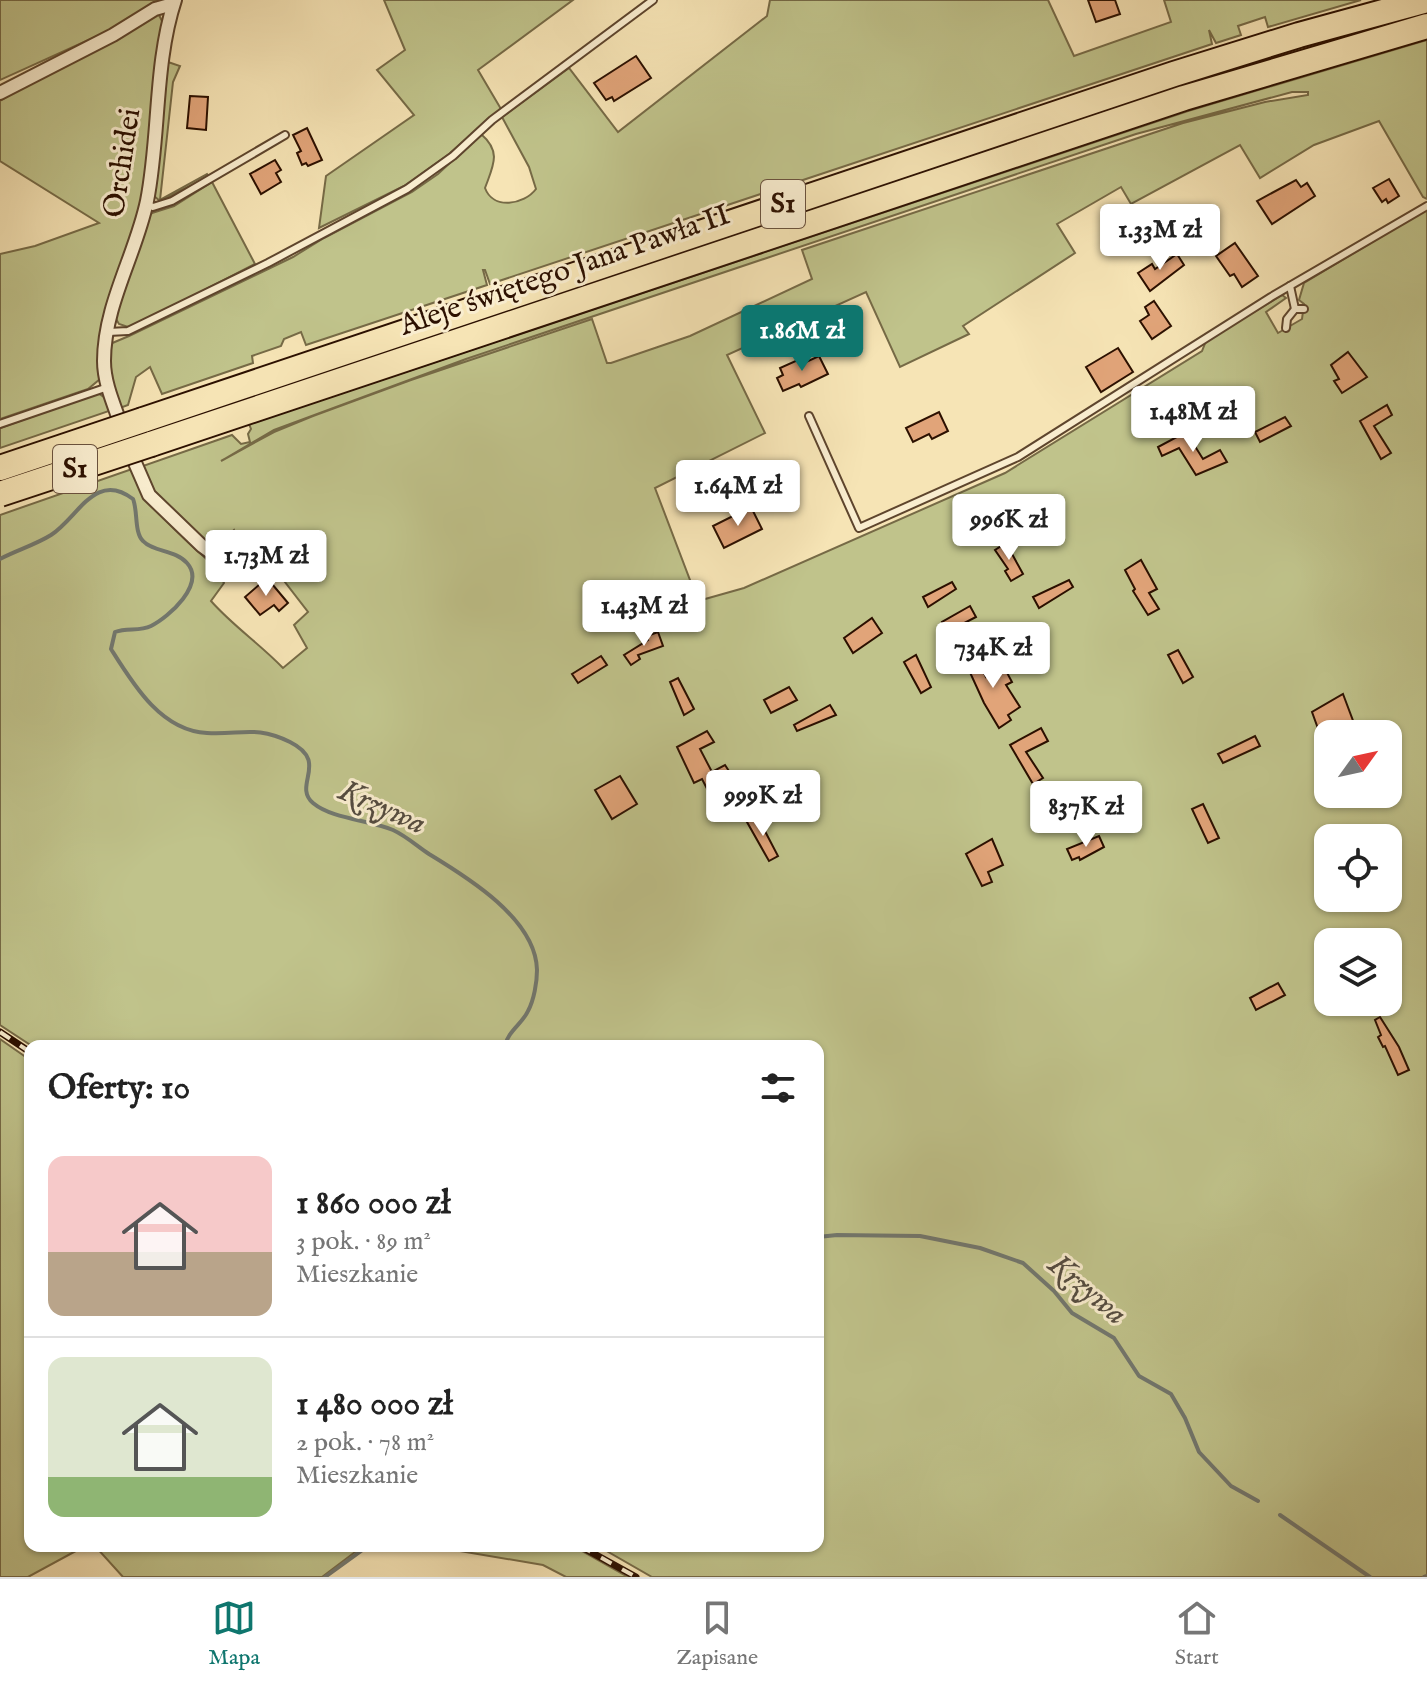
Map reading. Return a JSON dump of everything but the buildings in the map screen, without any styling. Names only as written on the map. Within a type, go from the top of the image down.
[{"type":"highway","name":"Aleje świętego Jana Pawła II","points":[[0,468],[1174,74],[1427,0]]},
{"type":"highway","name":"Aleje świętego Jana Pawła II","points":[[0,494],[1184,98],[1427,26]]},
{"type":"street","name":"Orchidei","points":[[174,2],[146,204],[108,332],[104,364],[108,387],[139,476],[149,495],[202,546],[228,565]]},
{"type":"street","points":[[0,93],[113,35],[155,9],[174,2]]},
{"type":"lane","points":[[108,332],[128,331],[268,263],[407,189],[453,156],[501,113],[653,0]]},
{"type":"lane","points":[[146,204],[153,207],[172,201],[285,135]]},
{"type":"lane","points":[[809,416],[859,528],[1018,457],[1290,286],[1427,206]]},
{"type":"lane","points":[[1290,286],[1295,309]]},
{"type":"lane","points":[[1295,309],[1304,309]]},
{"type":"lane","points":[[1286,328],[1287,319],[1295,309]]},
{"type":"lane","points":[[0,424],[108,387]]},
{"type":"green space","points":[[0,0],[157,0],[115,28],[0,80]]},
{"type":"green space","points":[[384,0],[573,0],[478,70],[501,109],[449,154],[404,186],[319,228],[326,176],[414,115],[377,70],[405,50]]},
{"type":"green space","points":[[770,0],[1048,0],[1074,56],[1171,22],[1164,0],[1361,0],[1268,27],[1265,17],[1238,26],[1241,35],[1216,43],[1209,30],[1212,44],[490,284],[483,270],[487,285],[306,345],[301,332],[284,339],[281,346],[252,356],[253,363],[162,394],[150,367],[136,377],[128,405],[120,408],[110,378],[110,344],[293,257],[412,192],[438,174],[481,134],[494,153],[485,188],[489,195],[495,200],[509,203],[524,199],[536,189],[529,167],[502,117],[569,68],[618,132],[767,16]]},
{"type":"green space","points":[[1427,10],[1427,17],[149,434],[147,429],[1159,89]]},
{"type":"green space","points":[[154,14],[159,15],[164,25],[142,201],[100,344],[100,379],[88,389],[0,419],[0,254],[35,246],[99,223],[0,161],[0,101]]},
{"type":"green space","points":[[1427,40],[1427,199],[1379,121],[1314,145],[1260,178],[1240,145],[1131,204],[1121,187],[1057,224],[1075,253],[963,326],[969,334],[900,367],[866,292],[727,355],[765,433],[655,488],[698,601],[744,588],[1005,473],[1202,351],[1206,341],[1282,295],[1286,298],[1266,312],[1278,333],[1302,319],[1304,304],[1299,300],[1304,283],[1427,209],[1427,1577],[652,1577],[608,1552],[824,1552],[824,1040],[24,1041],[0,1025],[0,515],[132,469],[155,508],[220,576],[224,583],[211,601],[283,668],[307,648],[294,625],[308,612],[264,555],[248,562],[234,530],[213,550],[154,496],[140,467],[232,435],[241,444],[250,442],[248,434],[251,429],[249,424],[1188,111]],"holes":[[[1292,92],[1308,92],[1308,95],[1265,102],[1183,123],[802,250],[812,279],[690,336],[611,363],[607,363],[592,319],[313,416],[274,432],[221,461],[274,430],[466,359],[1136,134]]]},
{"type":"green space","points":[[168,62],[180,66],[173,82],[160,200],[207,174],[209,177],[160,201],[154,196]]},
{"type":"green space","points":[[212,182],[255,264],[131,328],[119,324],[116,311],[146,219]]},
{"type":"green space","points":[[98,393],[108,400],[112,410],[0,448],[0,428]]},
{"type":"green space","points":[[0,1039],[24,1056],[24,1552],[74,1552],[28,1577],[0,1577]]},
{"type":"green space","points":[[100,1552],[355,1552],[322,1577],[123,1577]]},
{"type":"green space","points":[[466,1552],[584,1552],[628,1577],[566,1577],[543,1565]]},
{"type":"waterway","name":"Krzywa","points":[[0,559],[51,535],[97,493],[108,490],[133,499],[140,537],[147,545],[171,553],[187,563],[192,571],[192,580],[183,599],[158,622],[146,628],[115,632],[111,649],[129,677],[150,703],[176,724],[207,733],[258,732],[290,742],[308,757],[306,789],[313,803],[330,813],[398,832],[480,887],[497,902],[525,934],[534,951],[537,970],[530,1007],[507,1040]]},
{"type":"waterway","name":"Krzywa","points":[[824,1236],[920,1236],[980,1248],[1023,1263],[1054,1291],[1072,1313],[1114,1338],[1139,1376],[1171,1394],[1199,1452],[1231,1486],[1258,1501]]},
{"type":"waterway","name":"Krzywa","points":[[1280,1515],[1370,1577]]},
{"type":"waterway","points":[[325,1577],[360,1552]]},
{"type":"railway","points":[[0,1032],[24,1048]]},
{"type":"railway","points":[[591,1552],[636,1577]]}]
